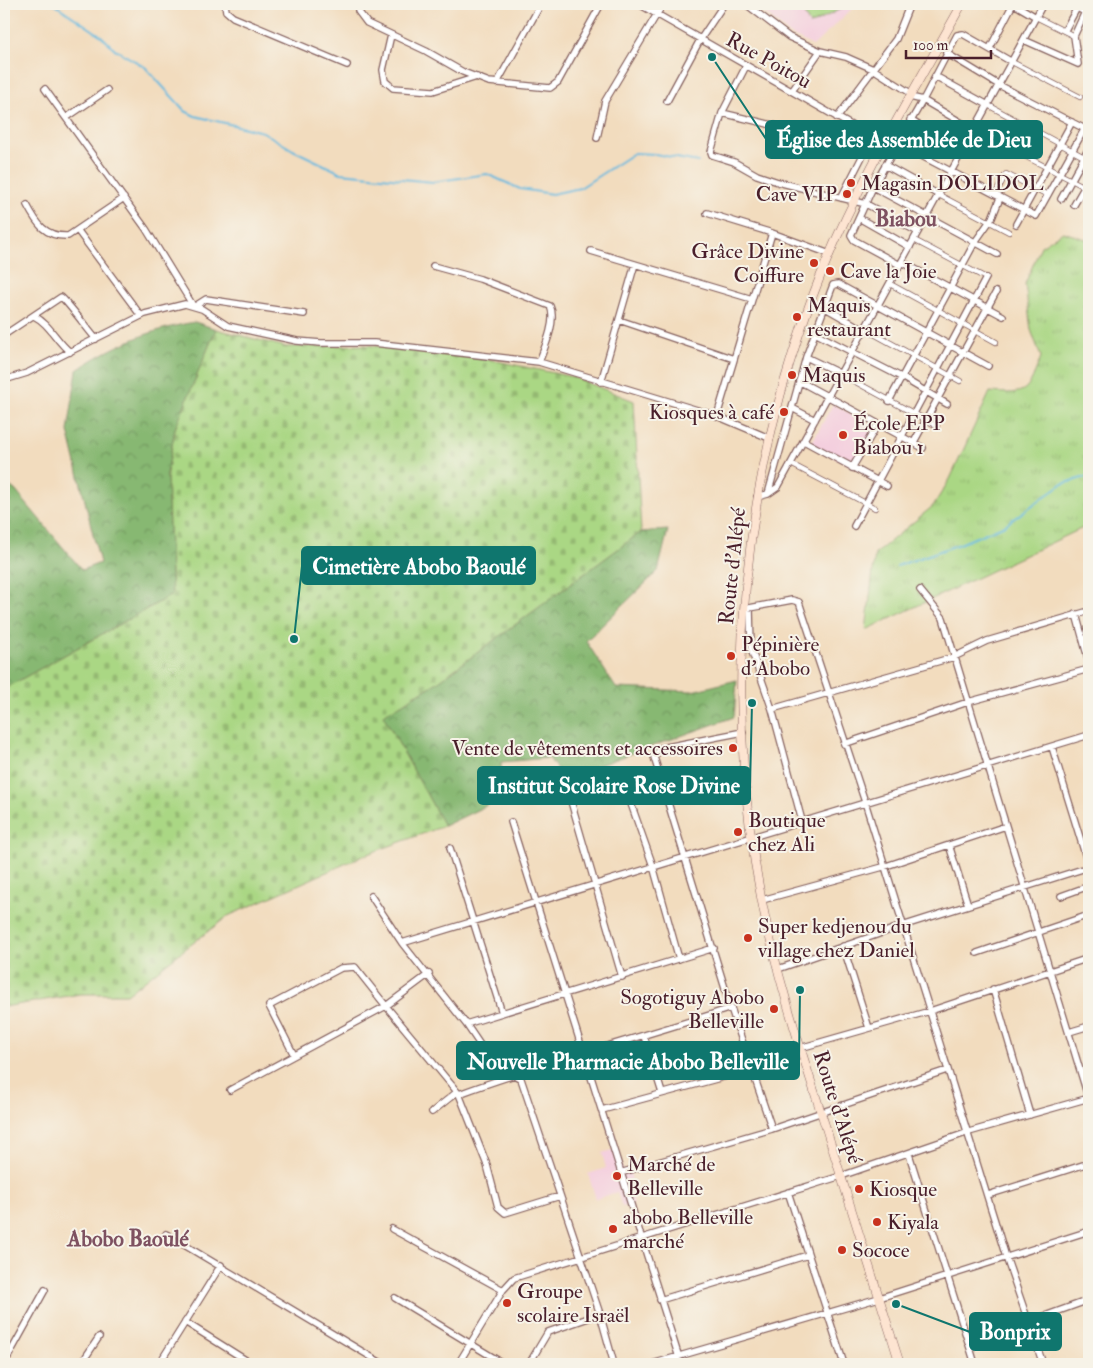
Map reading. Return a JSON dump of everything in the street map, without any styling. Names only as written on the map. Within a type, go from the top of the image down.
[{"type":"main road","name":"Route d'Alépé","points":[[900,1364],[800,1048],[778,969],[750,836],[740,694],[757,497],[769,438],[806,317],[830,254],[854,201],[962,4]]},
{"type":"street","points":[[225,4],[226,11],[233,18],[348,65]]},
{"type":"street","points":[[358,4],[358,11],[367,23],[477,77],[496,83],[550,88],[558,82],[601,4]]},
{"type":"street","points":[[496,83],[541,4]]},
{"type":"street","name":"Rue Poitou","points":[[639,4],[884,144]]},
{"type":"street","points":[[597,138],[604,101],[662,4]]},
{"type":"street","points":[[667,101],[700,40],[724,4]]},
{"type":"street","points":[[746,4],[789,37],[820,51],[846,57],[873,69],[911,96],[923,100],[974,130],[1085,187]]},
{"type":"street","points":[[837,118],[896,40],[910,4]]},
{"type":"street","points":[[990,48],[1014,4],[1074,36]]},
{"type":"street","points":[[757,497],[768,494],[778,487],[1043,4]]},
{"type":"street","points":[[1070,4],[1078,6],[1086,12]]},
{"type":"street","points":[[1024,40],[1078,64],[1074,36],[1089,5]]},
{"type":"street","points":[[1065,30],[1078,6]]},
{"type":"street","points":[[1003,316],[851,238],[858,218],[897,142],[923,100],[956,36],[962,34],[1080,97]]},
{"type":"street","points":[[391,35],[382,70],[385,81],[394,88],[433,91],[477,77]]},
{"type":"street","points":[[792,90],[820,51]]},
{"type":"street","points":[[897,142],[951,173],[1036,216],[1072,151],[1087,130],[999,85],[946,53]]},
{"type":"street","points":[[746,66],[722,113],[714,137],[712,155],[734,162],[757,175],[778,182],[866,204],[918,232]]},
{"type":"street","points":[[935,76],[1084,157]]},
{"type":"street","points":[[44,89],[146,229],[194,305]]},
{"type":"street","points":[[66,118],[107,90]]},
{"type":"street","points":[[722,113],[802,132],[861,152],[862,157],[841,198]]},
{"type":"street","points":[[910,120],[963,151]]},
{"type":"street","points":[[1016,224],[1072,122]]},
{"type":"street","points":[[1061,199],[1089,148]]},
{"type":"street","points":[[885,165],[1009,232]]},
{"type":"street","points":[[889,401],[975,242],[988,222],[1006,174],[1048,195]]},
{"type":"street","points":[[1074,206],[1089,179]]},
{"type":"street","points":[[873,187],[926,218],[998,254]]},
{"type":"street","points":[[27,205],[40,228],[60,237],[68,236],[78,231],[124,198]]},
{"type":"street","points":[[707,213],[772,233],[830,254]]},
{"type":"street","points":[[858,218],[910,247]]},
{"type":"street","points":[[78,231],[140,316]]},
{"type":"street","points":[[716,416],[772,233]]},
{"type":"street","points":[[854,526],[963,325],[986,278],[914,240]]},
{"type":"street","points":[[591,251],[752,299]]},
{"type":"street","points":[[601,382],[635,264]]},
{"type":"street","points":[[433,266],[480,279],[550,306],[553,311],[552,320],[539,362]]},
{"type":"street","points":[[768,494],[806,357],[833,285],[836,284],[988,366]]},
{"type":"street","points":[[890,284],[996,342]]},
{"type":"street","points":[[914,442],[927,421],[986,307],[996,292]]},
{"type":"street","points":[[4,335],[61,297],[65,299],[77,318],[96,339]]},
{"type":"street","points":[[194,305],[206,299],[304,314]]},
{"type":"street","points":[[4,380],[27,373],[140,316],[185,304],[194,305],[228,326],[297,340],[321,343],[374,343],[539,362],[716,416],[769,438]]},
{"type":"street","points":[[824,307],[960,381]]},
{"type":"street","points":[[34,316],[46,323],[61,344],[70,352]]},
{"type":"street","points":[[619,320],[734,359]]},
{"type":"street","points":[[815,333],[903,378],[946,404]]},
{"type":"street","points":[[806,357],[937,426]]},
{"type":"street","points":[[799,381],[923,448]]},
{"type":"street","points":[[792,408],[815,420]]},
{"type":"street","points":[[852,468],[878,424]]},
{"type":"street","points":[[804,441],[888,486]]},
{"type":"street","points":[[791,464],[875,508]]},
{"type":"street","points":[[458,1364],[502,1290],[514,1278],[841,1176],[969,1132],[1089,1099],[940,613],[920,590]]},
{"type":"street","points":[[802,821],[772,709],[751,649],[747,608],[798,601],[844,744],[865,802],[883,867],[930,1010],[947,1070],[969,1132],[1006,1258],[1043,1364]]},
{"type":"street","points":[[772,709],[954,657],[987,641],[1089,611]]},
{"type":"street","points":[[1076,614],[1089,662]]},
{"type":"street","points":[[844,744],[968,702],[1089,669]]},
{"type":"street","points":[[743,732],[661,748],[654,754],[655,764],[686,856],[731,1008],[772,1129]]},
{"type":"street","points":[[402,943],[750,836],[1089,735]]},
{"type":"street","points":[[778,969],[902,926],[1089,867],[1052,747]]},
{"type":"street","points":[[623,781],[653,866],[679,960]]},
{"type":"street","points":[[568,791],[622,977]]},
{"type":"street","points":[[511,822],[681,1364]]},
{"type":"street","points":[[762,900],[883,867],[1006,826]]},
{"type":"street","points":[[949,845],[968,905]]},
{"type":"street","points":[[450,848],[502,1013]]},
{"type":"street","points":[[1061,896],[1089,886]]},
{"type":"street","points":[[371,896],[402,943],[429,974],[491,1061],[521,1080],[600,1314],[614,1364]]},
{"type":"street","points":[[977,953],[1089,915]]},
{"type":"street","points":[[843,946],[869,1028]]},
{"type":"street","points":[[466,1024],[714,948]]},
{"type":"street","points":[[800,1048],[930,1010],[1089,958]]},
{"type":"street","points":[[294,1055],[268,1009],[272,1004],[341,968],[355,967],[458,1093],[487,1165],[501,1211],[505,1212],[560,1196]]},
{"type":"street","points":[[230,1090],[386,1006],[429,974]]},
{"type":"street","points":[[992,989],[1030,1115]]},
{"type":"street","points":[[432,1112],[458,1093],[731,1008]]},
{"type":"street","points":[[1069,1032],[1089,1026]]},
{"type":"street","points":[[644,1036],[662,1093]]},
{"type":"street","points":[[602,1110],[753,1069]]},
{"type":"street","points":[[620,1173],[772,1129],[947,1070]]},
{"type":"street","points":[[908,1154],[974,1364]]},
{"type":"street","points":[[988,1195],[1089,1163]]},
{"type":"street","points":[[788,1192],[844,1364]]},
{"type":"street","points":[[392,1229],[502,1290]]},
{"type":"street","points":[[652,1364],[879,1298],[1089,1231]]},
{"type":"street","points":[[166,1234],[221,1265],[383,1364]]},
{"type":"street","points":[[660,1300],[808,1255]]},
{"type":"street","points":[[159,1364],[221,1265]]},
{"type":"street","points":[[4,1364],[45,1290]]},
{"type":"street","points":[[395,1298],[504,1364]]},
{"type":"street","points":[[1028,1322],[1089,1300]]},
{"type":"street","points":[[529,1364],[548,1332],[600,1314]]},
{"type":"street","points":[[185,1322],[252,1364]]},
{"type":"street","points":[[81,1364],[99,1337]]},
{"type":"street","points":[[1082,1364],[1089,1362]]},
{"type":"shaded area","points":[[754,4],[857,4],[813,46],[791,35]]},
{"type":"shaded area","name":"École EPP Biabou 1","points":[[833,404],[875,427],[853,467],[811,444]]},
{"type":"shaded area","points":[[616,1149],[624,1174],[630,1173],[632,1180],[627,1182],[634,1204],[622,1207],[617,1192],[596,1199],[588,1174],[606,1168],[602,1153]]},
{"type":"green space","points":[[798,4],[850,4],[810,25]]},
{"type":"green space","points":[[1063,232],[1089,240],[1089,522],[1085,527],[866,630],[875,554],[933,506],[950,479],[990,392],[1012,393],[1020,391],[1025,389],[1033,378],[1041,357],[1031,330],[1025,284],[1041,246]]},
{"type":"green space","points":[[195,322],[216,329],[175,429],[167,475],[172,595],[4,689],[4,482],[15,490],[82,570],[100,563],[68,431],[77,370],[133,339],[163,329]]},
{"type":"green space","points":[[216,329],[286,347],[365,345],[468,355],[573,377],[634,401],[641,532],[436,683],[383,715],[444,826],[365,855],[228,916],[127,994],[80,994],[4,1007],[4,689],[172,595],[167,475],[175,429]]},
{"type":"green space","points":[[668,530],[658,571],[586,641],[616,688],[692,691],[737,680],[734,717],[563,778],[549,758],[501,762],[502,798],[444,826],[383,715],[436,683],[641,532]]},
{"type":"waterway","points":[[54,4],[100,35],[116,50],[145,67],[185,111],[195,116],[263,132],[293,150],[341,173],[432,182],[487,174],[520,189],[552,194],[580,188],[634,153],[655,154],[698,162]]},
{"type":"waterway","points":[[897,566],[960,544],[1005,525],[1062,484],[1089,476]]},
{"type":"place","name":"Église des Assemblée de Dieu","points":[[712,57]]},
{"type":"place","name":"Magasin DOLIDOL","points":[[851,183]]},
{"type":"place","name":"Cave VIP","points":[[847,194]]},
{"type":"place","name":"Grâce Divine Coiffure","points":[[814,263]]},
{"type":"place","name":"Cave la Joie","points":[[830,271]]},
{"type":"place","name":"Maquis restaurant","points":[[797,317]]},
{"type":"place","name":"Maquis","points":[[792,375]]},
{"type":"place","name":"Kiosques à café","points":[[784,412]]},
{"type":"place","name":"École EPP Biabou 1","points":[[843,435]]},
{"type":"place","name":"Cimetière Abobo Baoulé","points":[[294,639]]},
{"type":"place","name":"Pépinière d'Abobo","points":[[731,656]]},
{"type":"place","name":"Institut Scolaire Rose Divine","points":[[752,703]]},
{"type":"place","name":"Vente de vêtements et accessoires","points":[[733,748]]},
{"type":"place","name":"Boutique chez Ali","points":[[738,832]]},
{"type":"place","name":"Super kedjenou du village chez Daniel","points":[[748,938]]},
{"type":"place","name":"Nouvelle Pharmacie Abobo Belleville","points":[[800,990]]},
{"type":"place","name":"Sogotiguy Abobo Belleville","points":[[774,1009]]},
{"type":"place","name":"Marché de Belleville","points":[[617,1176]]},
{"type":"place","name":"Kiosque","points":[[859,1189]]},
{"type":"place","name":"Kiyala","points":[[877,1222]]},
{"type":"place","name":"abobo Belleville marché","points":[[613,1229]]},
{"type":"place","name":"Sococe","points":[[842,1250]]},
{"type":"place","name":"Groupe scolaire Israël","points":[[507,1303]]},
{"type":"place","name":"Bonprix","points":[[896,1304]]},
{"type":"district","name":"Biabou","points":[[906,218]]},
{"type":"district","name":"Abobo Baoulé","points":[[128,1238]]}]
